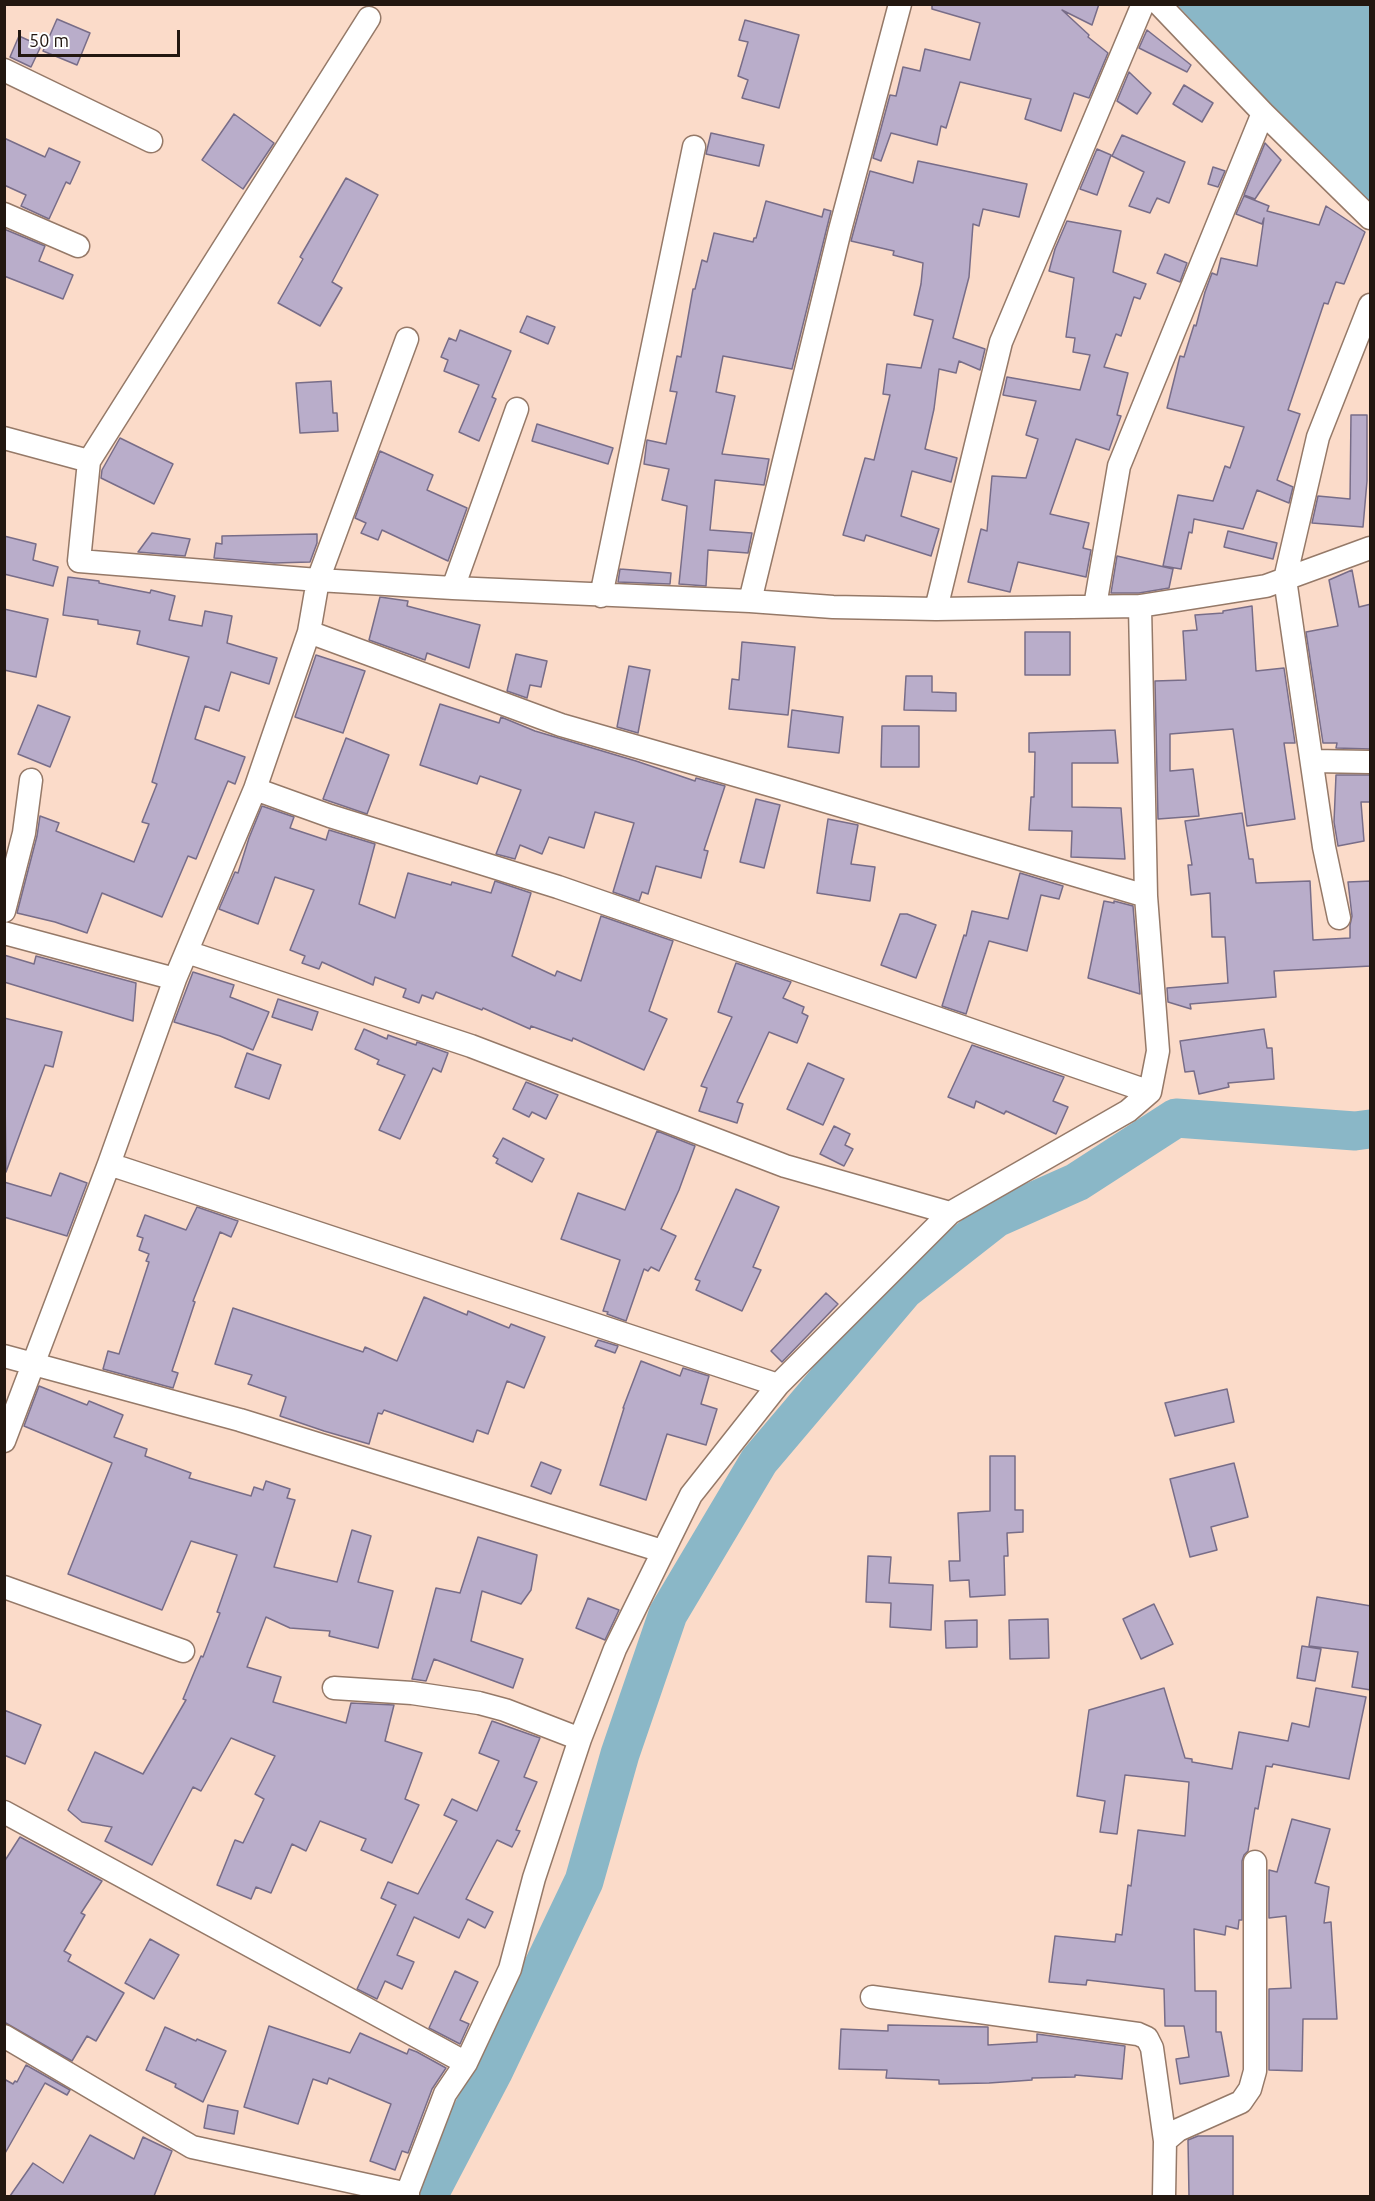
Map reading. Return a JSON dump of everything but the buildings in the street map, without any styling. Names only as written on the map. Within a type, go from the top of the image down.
[{"type":"street","points":[[750,601],[840,230],[900,4]]},
{"type":"street","points":[[936,609],[1001,342],[1143,4]]},
{"type":"street","points":[[1159,4],[1263,113],[1371,218]]},
{"type":"street","points":[[369,18],[89,461],[79,561],[453,588],[750,601],[833,608],[936,609],[1140,606],[1266,586],[1371,548]]},
{"type":"street","points":[[4,70],[151,141]]},
{"type":"street","points":[[1095,606],[1119,466],[1263,113]]},
{"type":"street","points":[[601,596],[694,147]]},
{"type":"street","points":[[4,214],[78,246]]},
{"type":"street","points":[[1339,918],[1324,847],[1285,579],[1318,437],[1369,312]]},
{"type":"street","points":[[4,1441],[109,1164],[175,979],[255,789],[309,632],[318,580],[407,339]]},
{"type":"street","points":[[453,588],[517,409]]},
{"type":"street","points":[[4,438],[89,461]]},
{"type":"street","points":[[4,2036],[192,2147],[407,2195],[445,2094],[466,2063],[510,1969],[534,1878],[580,1739],[615,1649],[691,1495],[778,1385],[950,1213],[1128,1111],[1150,1092],[1158,1051],[1146,896],[1140,606]]},
{"type":"street","points":[[309,632],[561,725],[1146,896]]},
{"type":"street","points":[[1312,761],[1371,762]]},
{"type":"street","points":[[4,911],[24,833],[31,780]]},
{"type":"street","points":[[255,789],[330,816],[558,887],[1150,1092]]},
{"type":"street","points":[[4,933],[175,979]]},
{"type":"street","points":[[187,952],[471,1046],[785,1166],[950,1213]]},
{"type":"street","points":[[109,1164],[778,1385]]},
{"type":"street","points":[[4,1356],[240,1420],[663,1551]]},
{"type":"street","points":[[4,1587],[183,1651]]},
{"type":"street","points":[[334,1688],[412,1693],[479,1703],[505,1710],[580,1739]]},
{"type":"street","points":[[4,1812],[466,2063]]},
{"type":"street","points":[[1166,2141],[1178,2130],[1241,2102],[1250,2089],[1255,2071],[1255,1862]]},
{"type":"street","points":[[872,1997],[1138,2034],[1147,2038],[1152,2048],[1166,2141],[1164,2196]]},
{"type":"water","points":[[1177,5],[1370,5],[1370,203],[1309,145]]},
{"type":"waterway","points":[[428,2196],[493,2072],[584,1881],[620,1754],[668,1614],[759,1461],[904,1290],[996,1218],[1077,1182],[1176,1118],[1355,1131],[1370,1129]]}]
